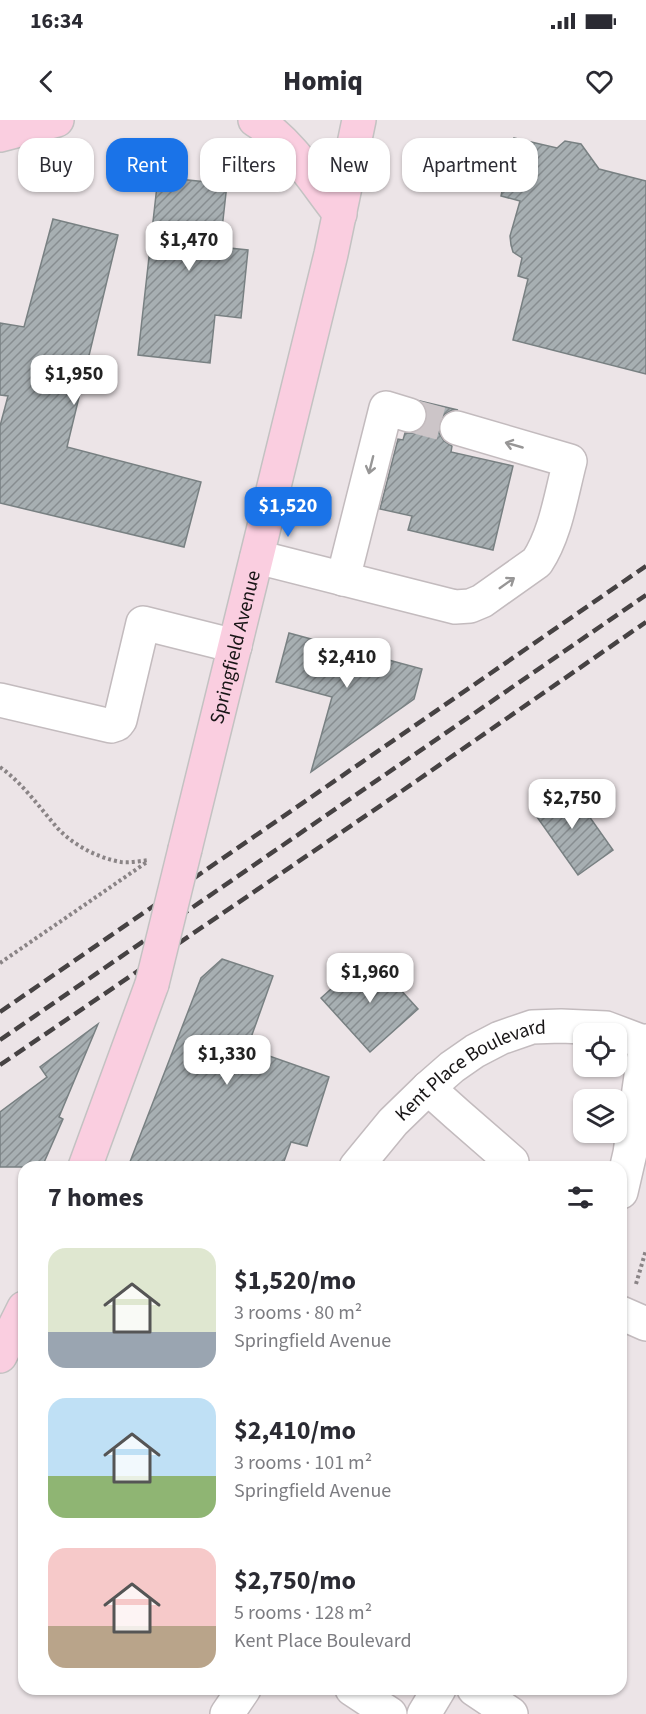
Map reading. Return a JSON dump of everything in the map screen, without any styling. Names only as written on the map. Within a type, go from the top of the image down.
[{"type":"main road","points":[[0,135],[57,120]]},
{"type":"main road","points":[[255,120],[297,156],[340,214]]},
{"type":"main road","name":"Springfield Avenue","points":[[88,1161],[152,984],[340,214],[359,120]]},
{"type":"main road","points":[[0,1356],[18,1320]]},
{"type":"street","points":[[343,579],[386,408],[409,415]]},
{"type":"street","points":[[257,557],[455,607],[470,606],[482,601],[537,562],[550,537],[570,461],[456,428]]},
{"type":"street","points":[[0,700],[111,726],[120,720],[143,623],[235,646]]},
{"type":"street","name":"Kent Place Boulevard","points":[[361,1161],[393,1122],[428,1088],[452,1067],[500,1038],[532,1027],[561,1026],[606,1028],[646,1042]]},
{"type":"street","points":[[627,1166],[646,1042]]},
{"type":"street","points":[[428,1088],[511,1161]]},
{"type":"street","points":[[627,1316],[646,1324]]},
{"type":"street","points":[[227,1714],[240,1695]]},
{"type":"street","points":[[361,1695],[390,1714]]},
{"type":"street","points":[[424,1714],[435,1695]]},
{"type":"street","points":[[483,1695],[511,1714]]},
{"type":"path","points":[[0,767],[24,788],[65,836],[92,853],[123,862],[150,860],[0,963]]},
{"type":"building","points":[[565,141],[581,144],[599,169],[646,181],[646,374],[513,340],[528,279],[518,276],[522,258],[513,252],[510,236],[520,201],[501,196],[502,192],[538,192],[538,144],[557,148]]},
{"type":"building","points":[[188,180],[200,181],[200,192],[226,192],[220,247],[248,250],[241,318],[215,315],[210,363],[138,355],[156,192],[188,192]]},
{"type":"building","points":[[53,219],[118,235],[67,447],[201,482],[184,547],[0,503],[0,426],[8,396],[0,395],[0,323],[24,327]]},
{"type":"building","points":[[420,401],[458,410],[445,414],[439,423],[439,433],[444,441],[452,446],[451,452],[513,466],[493,550],[408,530],[412,516],[380,509],[398,439],[403,440],[405,433],[414,433],[421,429],[427,421],[427,410]]},
{"type":"building","points":[[289,633],[422,669],[414,699],[311,772],[332,697],[276,682]]},
{"type":"building","points":[[567,785],[613,850],[578,875],[532,810]]},
{"type":"building","points":[[369,955],[418,1009],[370,1052],[321,998]]},
{"type":"building","points":[[222,959],[273,976],[238,1074],[261,1053],[329,1077],[307,1146],[291,1142],[284,1161],[130,1161],[201,978]]},
{"type":"building","points":[[98,1024],[59,1117],[63,1119],[45,1161],[18,1161],[18,1167],[0,1167],[0,1112],[47,1077],[40,1067]]},
{"type":"tunnel","points":[[409,415],[457,428]]},
{"type":"railway","points":[[0,1012],[646,566]]},
{"type":"railway","points":[[0,1040],[646,595]]},
{"type":"railway","points":[[0,1065],[646,622]]}]
